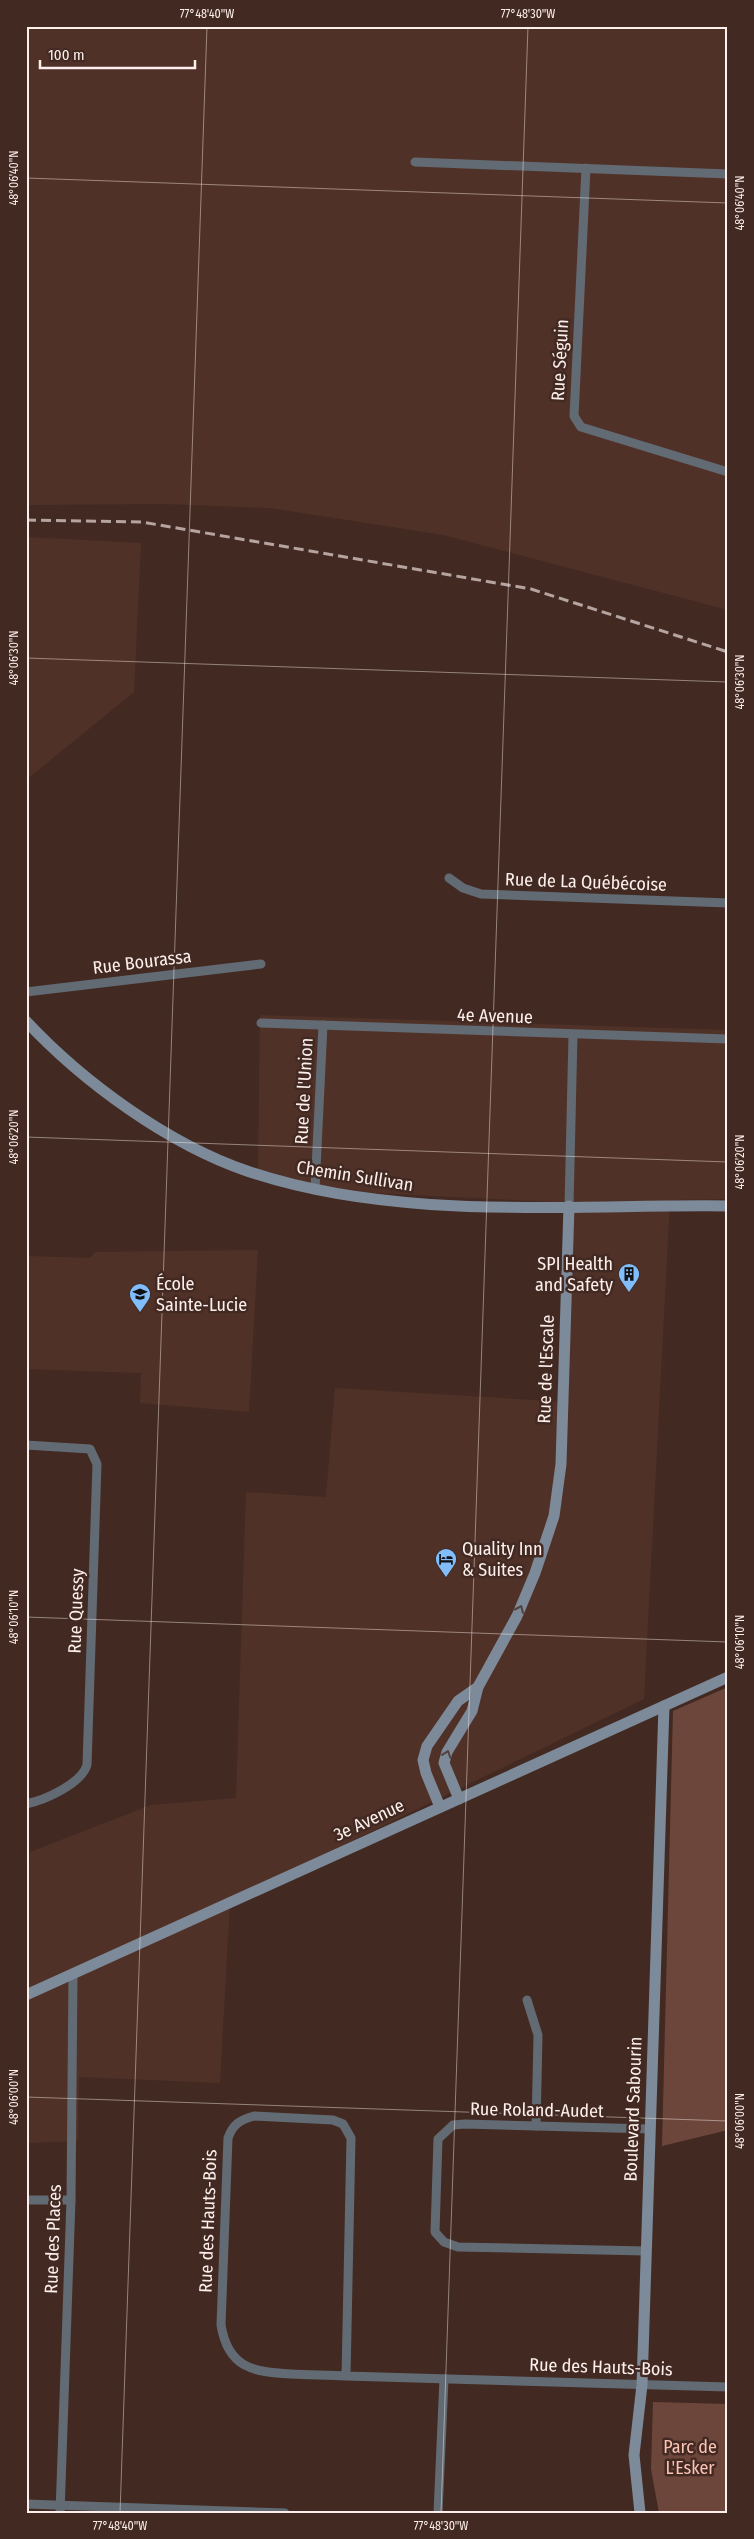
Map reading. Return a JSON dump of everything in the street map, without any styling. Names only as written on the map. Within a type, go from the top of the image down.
[{"type":"main road","name":"Chemin Sullivan","points":[[26,1021],[118,1102],[169,1135],[246,1171],[315,1189],[406,1203],[728,1206]]},
{"type":"main road","name":"Rue de l'Escale","points":[[458,1799],[444,1763],[451,1744],[472,1712],[478,1687],[517,1616],[535,1573],[554,1516],[561,1464],[569,1206]]},
{"type":"main road","name":"3e Avenue","points":[[26,1995],[728,1677]]},
{"type":"main road","name":"Rue de l'Escale","points":[[440,1807],[426,1773],[423,1760],[426,1746],[458,1701],[478,1687]]},
{"type":"main road","name":"Boulevard Sabourin","points":[[640,2513],[634,2455],[642,2385],[664,1706]]},
{"type":"street","points":[[415,162],[728,174]]},
{"type":"street","name":"Rue Séguin","points":[[586,168],[574,416],[581,427],[728,472]]},
{"type":"street","name":"Rue de La Québécoise","points":[[449,878],[463,888],[481,894],[728,903]]},
{"type":"street","name":"Rue Bourassa","points":[[26,992],[261,964]]},
{"type":"street","name":"4e Avenue","points":[[261,1023],[728,1039]]},
{"type":"street","name":"Rue de l'Union","points":[[315,1189],[323,1025]]},
{"type":"street","name":"Rue de l'Escale","points":[[569,1206],[573,1035]]},
{"type":"street","name":"Rue Quessy","points":[[26,1445],[90,1449],[97,1464],[88,1765],[78,1780],[36,1802],[26,1804]]},
{"type":"street","name":"Rue des Places","points":[[60,2509],[70,2200],[73,1974]]},
{"type":"street","points":[[527,2000],[538,2035],[536,2126]]},
{"type":"street","name":"Rue des Hauts-Bois","points":[[346,2376],[351,2138],[343,2124],[333,2120],[254,2116],[244,2119],[236,2123],[228,2138],[221,2325],[223,2339],[236,2360],[253,2370],[346,2376],[728,2387]]},
{"type":"street","name":"Rue Roland-Audet","points":[[646,2251],[458,2247],[444,2242],[436,2232],[438,2139],[444,2131],[453,2125],[465,2124],[650,2129]]},
{"type":"street","points":[[26,2200],[70,2200]]},
{"type":"street","points":[[438,2513],[444,2379]]},
{"type":"street","points":[[26,2504],[60,2509],[285,2513]]},
{"type":"shaded area","points":[[26,26],[728,26],[728,610],[444,535],[270,508],[164,504],[26,505]]},
{"type":"shaded area","points":[[26,537],[141,543],[134,692],[26,780]]},
{"type":"shaded area","points":[[260,1015],[728,1030],[728,1199],[670,1200],[644,1699],[230,1900],[220,2083],[79,2077],[78,2141],[26,2143],[26,1902],[30,1852],[151,1805],[236,1798],[246,1492],[326,1497],[335,1388],[568,1402],[574,1203],[333,1191],[258,1171]]},
{"type":"shaded area","name":"École Sainte-Lucie","points":[[258,1250],[249,1412],[140,1403],[141,1373],[26,1369],[26,1256],[90,1258],[95,1252]]},
{"type":"green space","points":[[728,1687],[728,2130],[662,2146],[673,1711]]},
{"type":"green space","name":"Parc de L'Esker","points":[[653,2402],[728,2404],[728,2513],[659,2513],[651,2469]]},
{"type":"railway","points":[[26,520],[142,522],[531,589],[728,652]]},
{"type":"place","name":"SPI Health and Safety","points":[[629,1293]]},
{"type":"place","name":"École Sainte-Lucie","points":[[140,1313]]},
{"type":"place","name":"Quality Inn & Suites","points":[[446,1578]]}]
